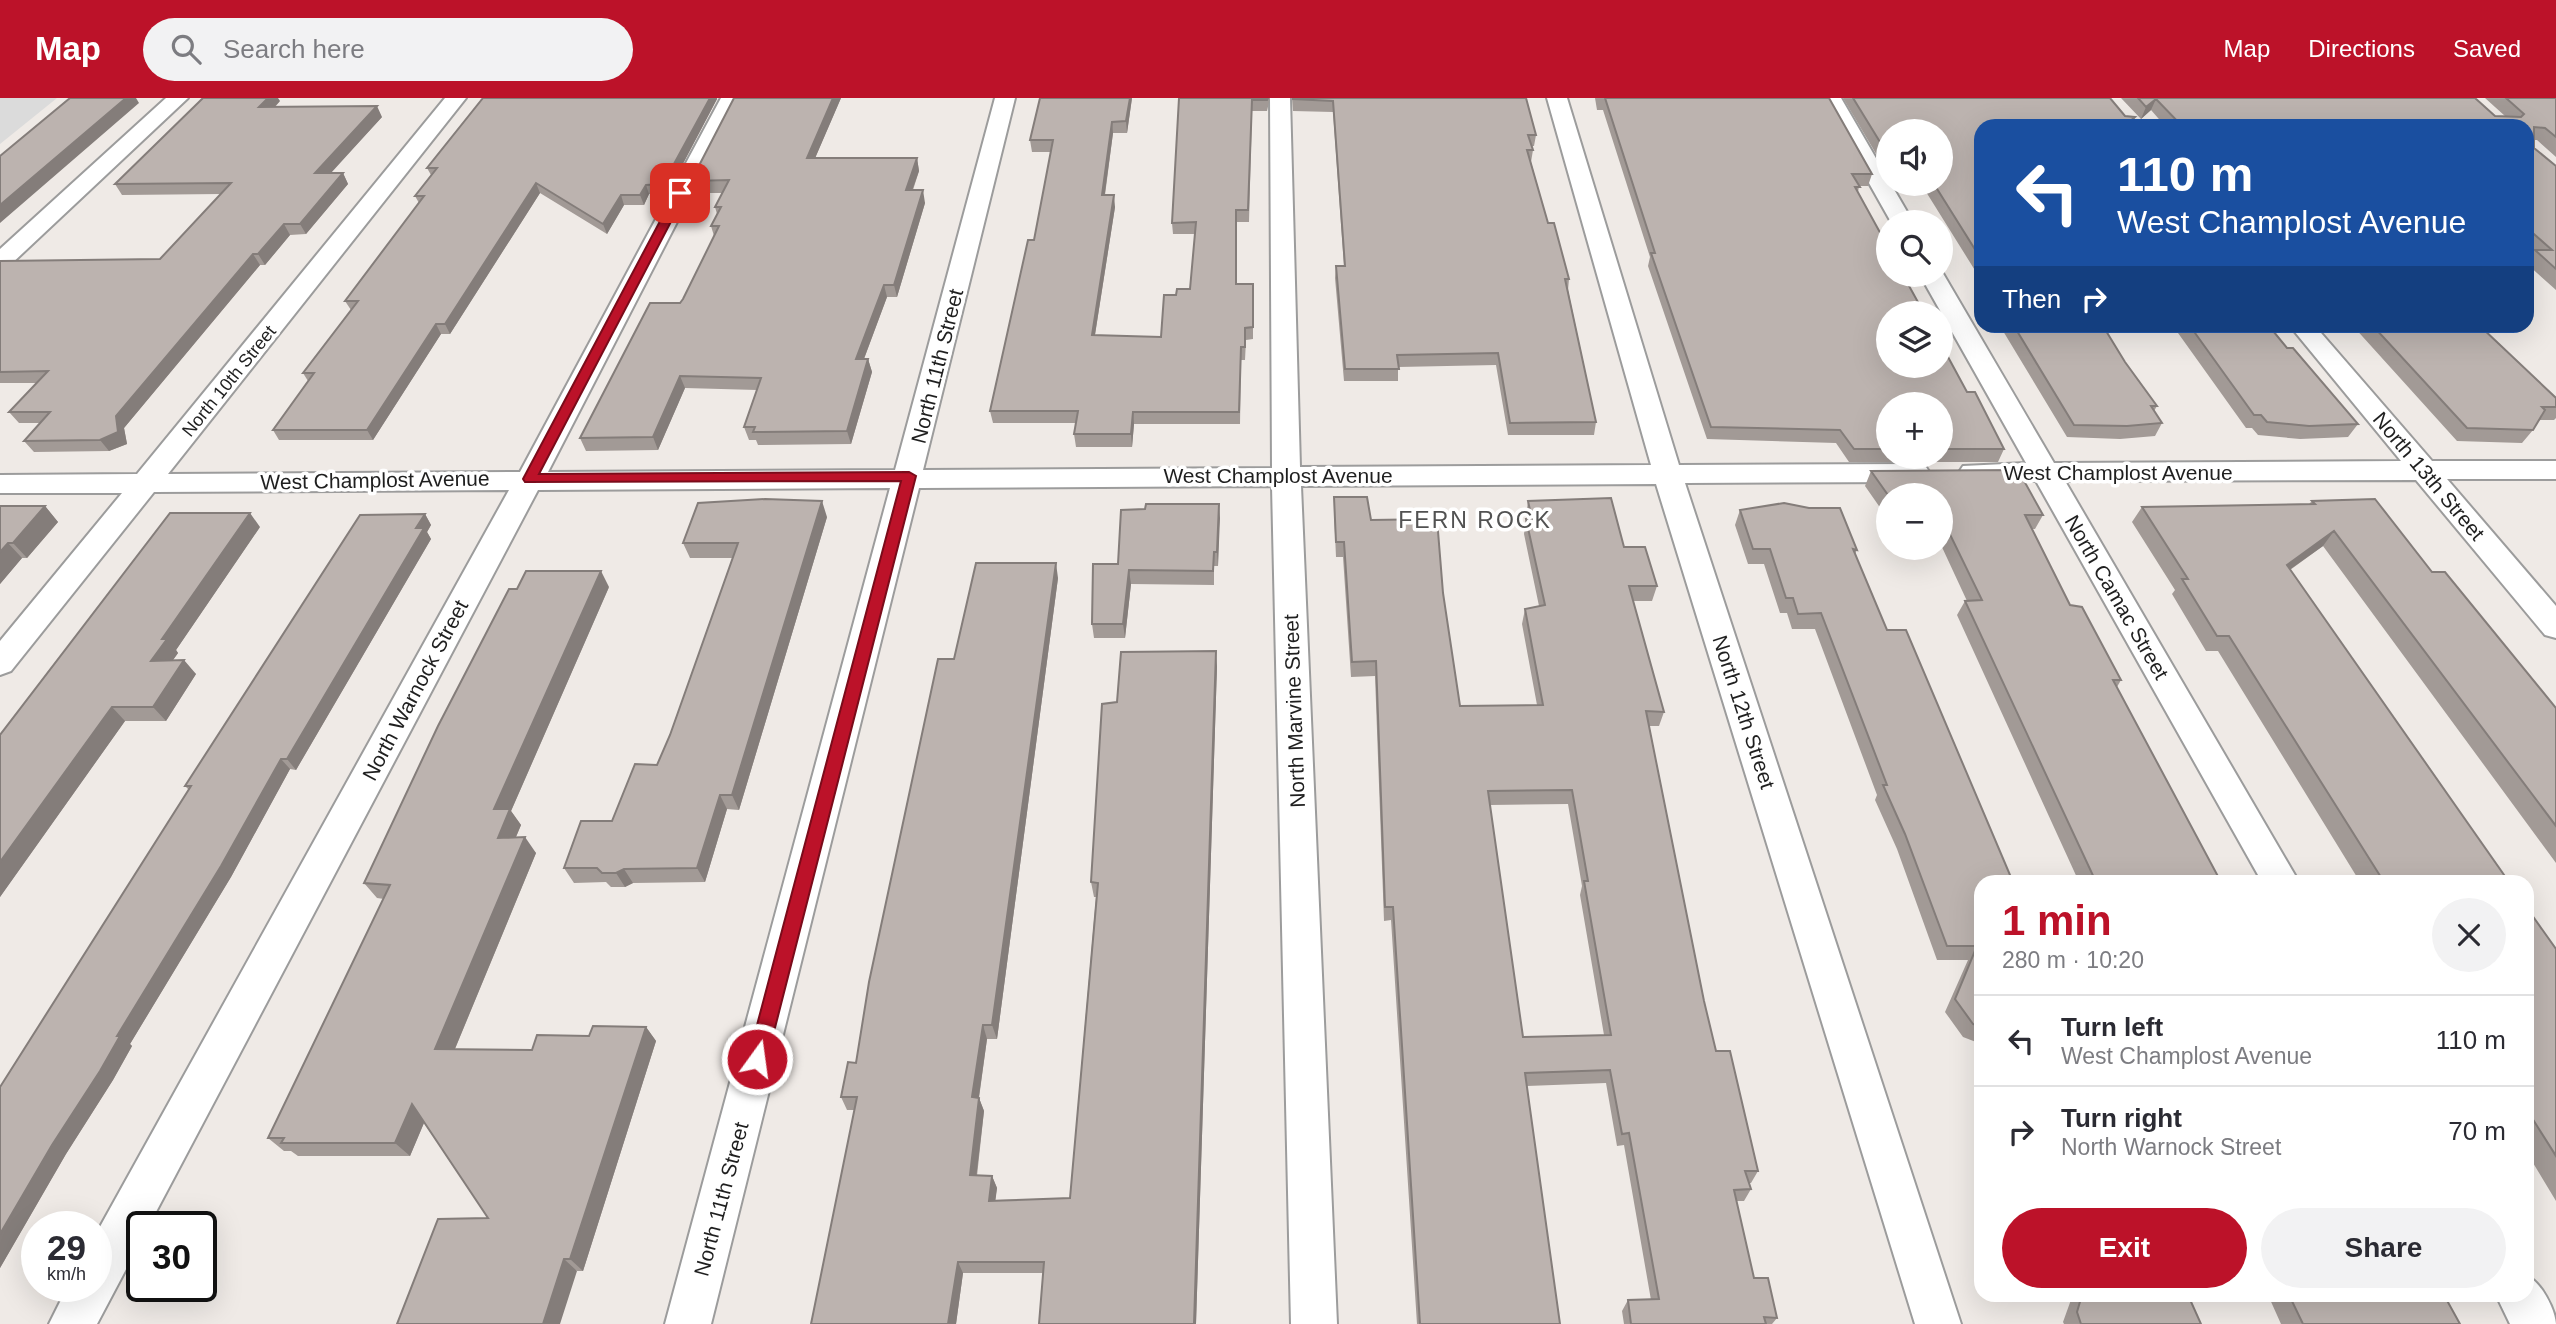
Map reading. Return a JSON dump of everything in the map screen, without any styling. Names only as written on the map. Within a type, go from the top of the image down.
[{"type":"street","points":[[0,262],[178,98]]},
{"type":"street","name":"North 10th Street","points":[[0,663],[456,98]]},
{"type":"street","name":"North Warnock Street","points":[[112,1250],[530,479],[731,98]]},
{"type":"street","name":"North 11th Street","points":[[688,1324],[1005,98]]},
{"type":"street","name":"North Marvine Street","points":[[1280,98],[1286,475],[1314,1324]]},
{"type":"street","name":"North 12th Street","points":[[1558,98],[1668,475],[1938,1324]]},
{"type":"street","points":[[1831,98],[1895,210]]},
{"type":"street","name":"North Camac Street","points":[[1939,287],[2277,875]]},
{"type":"street","name":"North 13th Street","points":[[2308,333],[2556,627]]},
{"type":"street","name":"West Champlost Avenue","points":[[0,484],[909,476],[2556,470]]},
{"type":"street","points":[[72,1324],[84,1302]]},
{"type":"street","points":[[2523,1302],[2535,1324]]},
{"type":"shaded area","points":[[0,98],[57,98],[0,144]]},
{"type":"building","points":[[70,98],[126,98],[0,205],[0,156]]},
{"type":"building","points":[[203,98],[268,98],[259,107],[377,106],[315,173],[343,173],[300,224],[284,224],[258,254],[253,254],[116,416],[118,432],[100,440],[24,441],[50,412],[9,412],[48,371],[0,372],[0,261],[160,259],[231,183],[115,184]]},
{"type":"building","points":[[483,98],[710,98],[663,184],[646,185],[640,195],[621,195],[603,224],[536,183],[445,324],[436,324],[367,430],[273,430],[314,373],[303,373],[358,301],[345,301],[424,196],[415,196],[437,168],[427,168]]},
{"type":"building","points":[[734,98],[833,98],[807,158],[917,158],[906,190],[923,190],[894,285],[884,285],[856,359],[868,359],[847,431],[753,432],[755,427],[744,427],[761,378],[680,376],[653,437],[580,438],[650,303],[680,303],[719,226],[711,226],[721,207],[715,207],[729,180],[691,181]]},
{"type":"building","points":[[1040,98],[1130,98],[1126,121],[1112,122],[1102,195],[1114,195],[1092,335],[1161,337],[1164,295],[1176,295],[1177,289],[1190,289],[1196,222],[1172,223],[1179,98],[1268,98],[1252,100],[1248,210],[1236,210],[1236,284],[1253,284],[1253,327],[1245,328],[1245,347],[1241,347],[1239,412],[1133,412],[1131,434],[1074,434],[1078,411],[990,411],[1028,240],[1034,240],[1053,140],[1030,140]]},
{"type":"building","points":[[1293,98],[1526,98],[1536,135],[1528,135],[1533,150],[1527,150],[1548,223],[1554,223],[1569,279],[1565,279],[1596,422],[1510,423],[1498,353],[1397,355],[1399,369],[1345,369],[1336,266],[1345,266],[1333,101]]},
{"type":"building","points":[[1605,98],[1829,98],[1872,174],[1852,174],[1860,187],[1855,187],[1876,225],[1876,287],[1910,287],[1917,301],[1876,301],[1876,378],[1953,378],[1953,366],[1967,392],[1975,392],[2004,449],[1953,449],[1953,392],[1876,392],[1876,449],[1854,449],[1840,430],[1711,427],[1651,253],[1655,253]]},
{"type":"building","points":[[1853,98],[2110,98],[2125,116],[2135,117],[1974,119],[1974,248],[1953,210],[1942,196],[1953,196],[1953,119],[1876,119],[1876,135]]},
{"type":"building","points":[[2138,98],[2475,98],[2495,116],[2521,117],[2524,114],[2506,98],[2556,98],[2556,137],[2545,128],[2534,127],[2534,119],[2175,119],[2156,99],[2146,107]]},
{"type":"building","points":[[2534,148],[2556,166],[2556,269],[2535,250],[2552,250],[2534,234]]},
{"type":"building","points":[[2018,333],[2107,333],[2157,406],[2151,406],[2162,423],[2127,426],[2074,425]]},
{"type":"building","points":[[2195,333],[2275,333],[2287,348],[2293,348],[2358,424],[2309,426],[2267,422],[2261,415],[2254,415]]},
{"type":"building","points":[[2379,333],[2487,333],[2556,398],[2556,407],[2542,407],[2545,410],[2533,430],[2467,428]]},
{"type":"building","points":[[2018,470],[2043,515],[2025,515],[2070,605],[2082,607],[2121,680],[2113,680],[2217,875],[2093,875],[1965,601],[1982,600],[1953,541],[1953,483],[1880,483],[1871,471]]},
{"type":"building","points":[[1334,497],[1367,497],[1371,520],[1437,519],[1443,593],[1460,706],[1543,705],[1525,609],[1545,605],[1526,519],[1532,519],[1528,501],[1611,498],[1624,547],[1645,547],[1657,586],[1629,586],[1664,712],[1646,711],[1716,1051],[1730,1051],[1758,1171],[1745,1171],[1751,1189],[1734,1190],[1754,1278],[1768,1278],[1777,1318],[1764,1317],[1766,1324],[1631,1324],[1628,1300],[1659,1299],[1629,1133],[1622,1134],[1610,1070],[1525,1073],[1560,1324],[1420,1324],[1393,907],[1385,907],[1376,661],[1352,662],[1344,542],[1336,542]],"holes":[[[1572,790],[1588,881],[1584,881],[1611,1035],[1523,1037],[1488,791]]]},
{"type":"building","points":[[765,499],[822,501],[732,795],[720,795],[697,868],[624,869],[616,873],[602,873],[597,868],[564,868],[581,821],[612,821],[635,764],[657,765],[670,735],[738,543],[683,543],[698,503]]},
{"type":"building","points":[[2375,499],[2432,572],[2445,572],[2556,708],[2556,826],[2334,531],[2287,565],[2504,875],[2380,875],[2229,636],[2217,636],[2182,579],[2188,579],[2142,507],[2315,504],[2312,501]]},
{"type":"building","points":[[1784,503],[1809,508],[1840,508],[1857,550],[1853,549],[1887,630],[1906,630],[2010,875],[1974,875],[1974,946],[1947,946],[1905,834],[1883,785],[1887,785],[1821,613],[1798,614],[1793,598],[1786,598],[1770,549],[1753,549],[1740,510]]},
{"type":"building","points":[[1146,504],[1219,504],[1217,552],[1214,552],[1213,571],[1129,570],[1123,624],[1092,624],[1093,564],[1118,564],[1121,510],[1145,509]]},
{"type":"building","points":[[0,506],[45,506],[13,543],[8,543],[0,552]]},
{"type":"building","points":[[170,513],[250,513],[162,639],[167,639],[151,661],[184,660],[153,707],[112,707],[0,862],[0,735]]},
{"type":"building","points":[[425,514],[416,528],[424,528],[287,759],[281,759],[221,866],[117,1036],[120,1036],[100,1071],[52,1145],[0,1234],[0,1087],[191,786],[185,786],[360,515]]},
{"type":"building","points":[[976,563],[1056,563],[992,1025],[983,1025],[972,1097],[979,1098],[970,1175],[992,1176],[989,1201],[1070,1198],[1098,883],[1091,882],[1102,704],[1117,702],[1121,652],[1216,651],[1194,1324],[1039,1324],[1044,1262],[958,1262],[948,1324],[811,1324],[857,1097],[841,1097],[848,1062],[856,1063],[869,982],[938,659],[954,659]]},
{"type":"building","points":[[526,571],[601,571],[494,809],[510,809],[498,838],[525,837],[435,1049],[532,1050],[537,1035],[589,1036],[593,1026],[646,1027],[570,1259],[564,1259],[543,1324],[397,1324],[438,1219],[488,1218],[412,1104],[395,1143],[281,1143],[284,1138],[268,1138],[390,885],[364,883],[438,726],[509,589],[517,589]]},
{"type":"building","points":[[2534,918],[2556,949],[2556,1156],[2534,1121]]},
{"type":"building","points":[[1974,953],[1974,1024],[1955,999]]},
{"type":"building","points":[[2080,1302],[2191,1302],[2201,1324],[2081,1324],[2077,1312]]},
{"type":"building","points":[[2292,1302],[2448,1302],[2460,1324],[2303,1324]]},
{"type":"district","name":"FERN ROCK","points":[[1475,520]]},
{"type":"route","points":[[680,193],[530,479],[909,476],[757,1059]]}]
